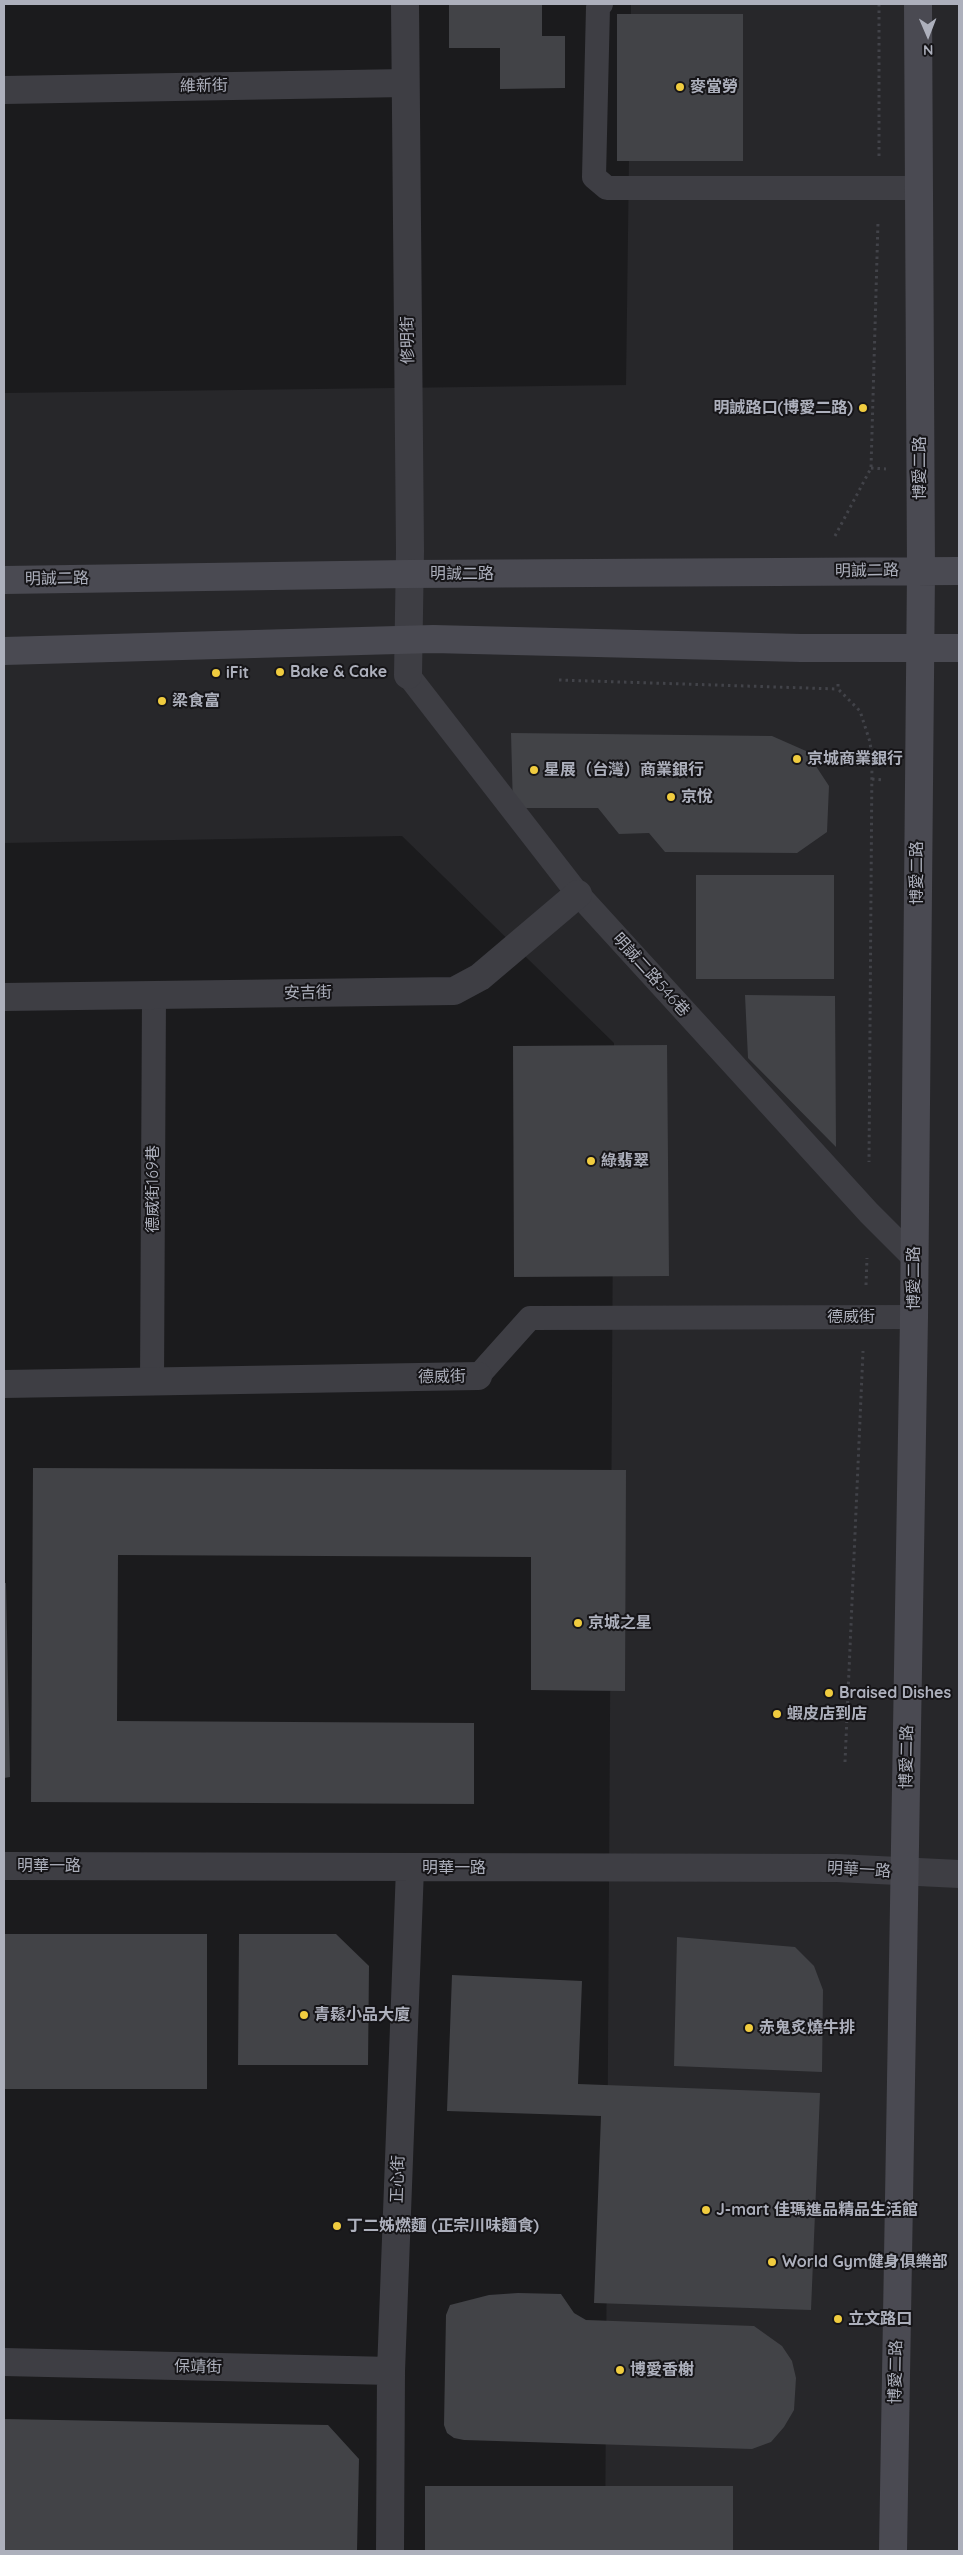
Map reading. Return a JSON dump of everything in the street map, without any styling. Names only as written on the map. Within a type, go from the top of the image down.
[{"type":"main road","name":"博愛二路","points":[[893,2551],[914,1317],[921,571],[918,4]]},
{"type":"main road","name":"明誠二路","points":[[4,580],[408,574],[959,571]]},
{"type":"main road","points":[[4,651],[433,639],[959,648]]},
{"type":"street","name":"修明街","points":[[405,4],[408,676]]},
{"type":"street","name":"維新街","points":[[4,90],[405,83]]},
{"type":"street","name":"安吉街","points":[[4,997],[454,991],[480,977],[578,894]]},
{"type":"street","name":"德威街","points":[[4,1384],[478,1376]]},
{"type":"street","name":"明華一路","points":[[4,1866],[838,1868],[959,1874]]},
{"type":"street","name":"正心街","points":[[390,2551],[391,2371],[410,1868]]},
{"type":"street","name":"保靖街","points":[[4,2362],[391,2371]]},
{"type":"lane","points":[[601,4],[598,7],[594,177],[607,188],[919,188]]},
{"type":"lane","name":"明誠二路546巷","points":[[408,676],[578,894],[869,1213],[914,1258]]},
{"type":"lane","name":"德威街169巷","points":[[152,1382],[154,996]]},
{"type":"lane","name":"德威街","points":[[478,1376],[530,1318],[914,1317]]},
{"type":"path","points":[[832,541],[871,468],[879,188],[879,4]]},
{"type":"shaded area","points":[[631,4],[959,4],[959,2551],[605,2551],[614,1043],[402,836],[4,843],[4,393],[626,385]]},
{"type":"building","points":[[449,4],[542,4],[542,36],[565,36],[565,88],[500,89],[500,48],[449,48]]},
{"type":"building","name":"麥當勞","points":[[617,14],[743,14],[743,161],[617,161]]},
{"type":"building","name":"京悅","points":[[511,733],[772,736],[806,751],[829,786],[827,832],[797,853],[665,852],[649,833],[619,834],[598,808],[513,808]]},
{"type":"building","points":[[696,875],[834,875],[834,979],[696,979]]},
{"type":"building","points":[[745,995],[835,996],[836,1147],[748,1058]]},
{"type":"building","name":"綠翡翠","points":[[667,1045],[669,1276],[514,1277],[513,1046]]},
{"type":"building","name":"京城之星","points":[[33,1468],[626,1470],[625,1691],[531,1690],[531,1557],[118,1555],[117,1721],[474,1723],[474,1804],[31,1802]]},
{"type":"building","points":[[4,1583],[6,1583],[10,1777],[4,1778]]},
{"type":"building","points":[[4,1934],[207,1934],[207,2089],[4,2089]]},
{"type":"building","name":"青鬆小品大廈","points":[[239,1934],[336,1934],[369,1966],[368,2065],[238,2065]]},
{"type":"building","name":"赤鬼炙燒牛排","points":[[677,1937],[795,1947],[814,1966],[823,1990],[822,2072],[674,2066]]},
{"type":"building","name":"J-mart 佳瑪進品精品生活館","points":[[452,1975],[582,1981],[578,2084],[820,2093],[811,2310],[594,2303],[601,2116],[447,2111]]},
{"type":"building","name":"博愛香榭","points":[[518,2293],[561,2294],[574,2313],[586,2320],[754,2326],[782,2346],[792,2361],[796,2378],[794,2410],[784,2427],[771,2442],[752,2449],[464,2440],[454,2438],[447,2433],[444,2425],[446,2315],[450,2305],[489,2295]]},
{"type":"building","points":[[4,2419],[328,2425],[359,2459],[357,2551],[4,2551]]},
{"type":"building","points":[[425,2486],[733,2486],[733,2551],[425,2551]]},
{"type":"place","name":"麥當勞","points":[[680,87]]},
{"type":"place","name":"明誠路口(博愛二路)","points":[[863,408]]},
{"type":"place","name":"Bake & Cake","points":[[280,672]]},
{"type":"place","name":"iFit","points":[[216,673]]},
{"type":"place","name":"梁食富","points":[[162,701]]},
{"type":"place","name":"京城商業銀行","points":[[797,759]]},
{"type":"place","name":"星展（台灣）商業銀行","points":[[534,770]]},
{"type":"place","name":"京悅","points":[[671,797]]},
{"type":"place","name":"綠翡翠","points":[[591,1161]]},
{"type":"place","name":"京城之星","points":[[578,1623]]},
{"type":"place","name":"Braised Dishes","points":[[829,1693]]},
{"type":"place","name":"蝦皮店到店","points":[[777,1714]]},
{"type":"place","name":"青鬆小品大廈","points":[[304,2015]]},
{"type":"place","name":"赤鬼炙燒牛排","points":[[749,2028]]},
{"type":"place","name":"J-mart 佳瑪進品精品生活館","points":[[706,2210]]},
{"type":"place","name":"丁二姊燃麵 (正宗川味麵食)","points":[[337,2226]]},
{"type":"place","name":"World Gym健身俱樂部","points":[[772,2262]]},
{"type":"place","name":"立文路口","points":[[838,2319]]},
{"type":"place","name":"博愛香榭","points":[[620,2370]]}]
